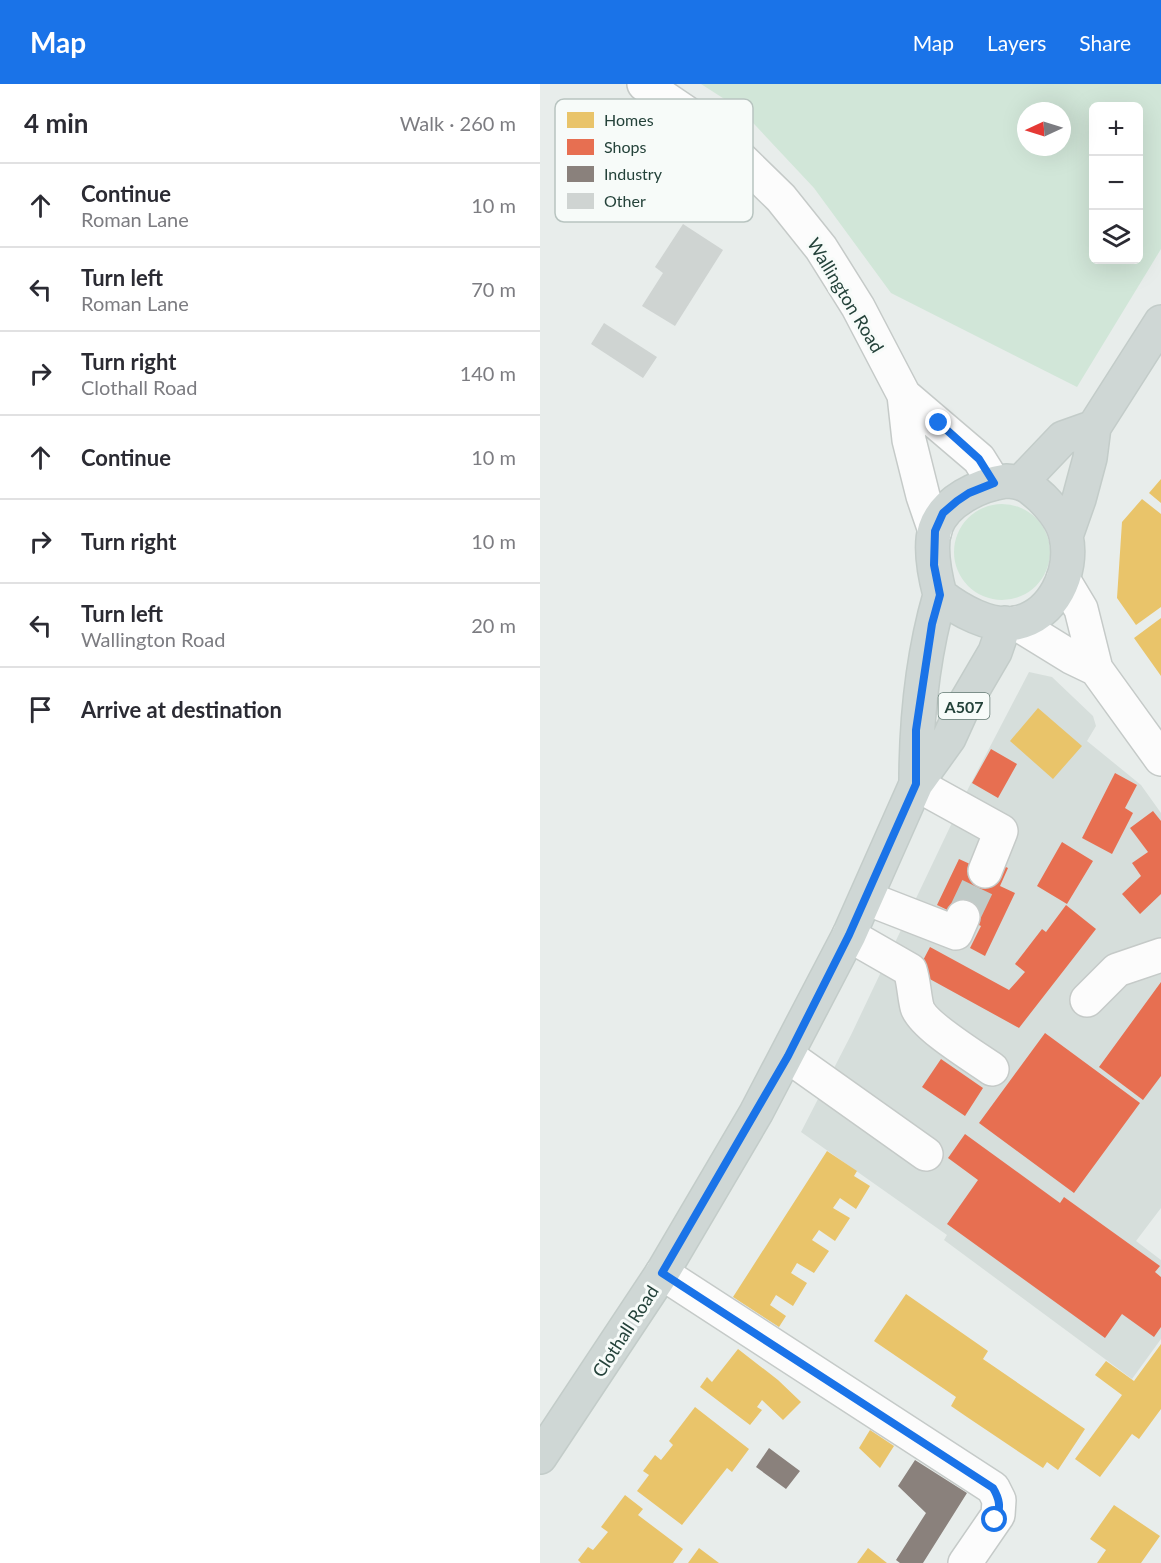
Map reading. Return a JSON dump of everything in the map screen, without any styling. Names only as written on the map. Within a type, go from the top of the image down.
[{"type":"main road","points":[[1066,536],[1090,458],[1094,427],[1161,322]]},
{"type":"main road","points":[[1007,482],[1054,510],[1066,536],[1067,552],[1063,579],[1053,600],[1037,615],[1010,623],[967,614],[940,595],[934,565],[935,531],[943,513],[969,493],[1007,482],[1063,438],[1094,427]]},
{"type":"main road","name":"Clothall Road","points":[[916,784],[916,730],[932,624],[940,595]]},
{"type":"main road","name":"Clothall Road","points":[[540,1457],[662,1273],[788,1056],[849,935],[916,784],[949,738],[964,705],[1010,623]]},
{"type":"street","name":"Wallington Road","points":[[644,84],[666,99]]},
{"type":"street","name":"Wallington Road","points":[[753,171],[781,198],[821,248],[858,307],[904,395],[909,440],[923,496],[935,531]]},
{"type":"street","name":"Wallington Road","points":[[904,395],[1007,482]]},
{"type":"street","points":[[1063,579],[1081,609],[1092,644],[1096,669],[1161,759]]},
{"type":"street","points":[[1010,623],[1096,669]]},
{"type":"street","points":[[916,784],[1001,831],[985,871]]},
{"type":"street","points":[[866,898],[956,933],[963,917]]},
{"type":"street","points":[[849,935],[910,970],[915,986],[917,1008],[924,1018],[992,1069]]},
{"type":"street","points":[[1087,1000],[1117,970],[1161,955]]},
{"type":"street","points":[[788,1056],[926,1154]]},
{"type":"street","points":[[662,1273],[993,1488],[999,1500],[998,1515],[965,1563]]},
{"type":"shaded area","points":[[1029,672],[1052,677],[1093,716],[1096,726],[1087,741],[1141,785],[1161,813],[1161,1208],[1136,1241],[1161,1260],[1161,1339],[1132,1379],[944,1240],[947,1235],[801,1132],[851,1035],[969,787]]},
{"type":"green space","points":[[701,84],[1161,84],[1161,249],[1077,387],[891,293],[814,188],[753,123],[753,99],[724,99]]},
{"type":"green space","points":[[1002,504],[1020,508],[1036,518],[1046,534],[1050,552],[1046,570],[1036,586],[1020,596],[1002,600],[984,596],[968,586],[958,570],[954,552],[958,534],[968,518],[984,508]]},
{"type":"building: Homes","points":[[1161,479],[1161,503],[1149,493]]},
{"type":"building: Homes","points":[[1142,499],[1161,514],[1161,607],[1136,625],[1117,598],[1122,522]]},
{"type":"building: Homes","points":[[1161,618],[1161,676],[1134,638]]},
{"type":"building: Homes","points":[[1038,708],[1082,746],[1053,779],[1010,741]]},
{"type":"building: Homes","points":[[827,1151],[857,1171],[854,1176],[870,1186],[856,1209],[840,1198],[833,1208],[850,1218],[835,1241],[819,1230],[812,1240],[829,1251],[814,1273],[797,1263],[791,1273],[807,1283],[793,1306],[776,1295],[770,1305],[786,1316],[779,1327],[733,1297]]},
{"type":"building: Homes","points":[[906,1294],[988,1351],[983,1359],[1085,1429],[1058,1470],[1047,1462],[1043,1468],[951,1406],[956,1397],[874,1341]]},
{"type":"building: Homes","points":[[1161,1344],[1161,1409],[1139,1439],[1132,1434],[1100,1477],[1075,1459],[1122,1395],[1095,1375],[1106,1361],[1134,1381]]},
{"type":"building: Homes","points":[[738,1349],[778,1380],[801,1402],[783,1420],[762,1400],[757,1407],[762,1410],[750,1425],[700,1387],[707,1377],[712,1382]]},
{"type":"building: Homes","points":[[695,1407],[749,1449],[732,1472],[727,1468],[682,1525],[637,1491],[649,1475],[643,1471],[655,1455],[661,1460],[673,1445],[669,1441]]},
{"type":"building: Homes","points":[[870,1430],[894,1446],[880,1468],[859,1448]]},
{"type":"building: Homes","points":[[625,1495],[643,1509],[638,1515],[683,1549],[673,1563],[581,1563],[578,1560],[588,1547],[593,1550],[608,1532],[601,1527]]},
{"type":"building: Homes","points":[[1114,1505],[1160,1536],[1141,1563],[1097,1563],[1106,1550],[1090,1539]]},
{"type":"building: Homes","points":[[699,1548],[719,1563],[688,1563]]},
{"type":"building: Homes","points":[[868,1548],[887,1563],[857,1563]]},
{"type":"building: Shops","points":[[991,749],[1017,764],[998,798],[972,783]]},
{"type":"building: Shops","points":[[1115,773],[1137,785],[1125,808],[1133,813],[1112,854],[1082,838]]},
{"type":"building: Shops","points":[[1153,811],[1161,821],[1161,894],[1140,914],[1122,894],[1141,876],[1132,863],[1148,852],[1130,828]]},
{"type":"building: Shops","points":[[1062,842],[1093,861],[1067,904],[1037,886]]},
{"type":"building: Shops","points":[[959,859],[992,874],[997,863],[1008,868],[1000,886],[1015,893],[985,956],[970,948],[981,926],[937,905]]},
{"type":"building: Shops","points":[[1066,905],[1096,929],[1019,1028],[917,972],[930,947],[1009,990],[1025,972],[1015,964],[1042,929],[1046,932]]},
{"type":"building: Shops","points":[[1161,982],[1161,1076],[1143,1100],[1099,1067]]},
{"type":"building: Shops","points":[[1045,1033],[1140,1103],[1074,1193],[979,1123]]},
{"type":"building: Shops","points":[[941,1059],[983,1088],[965,1116],[922,1087]]},
{"type":"building: Shops","points":[[965,1134],[1060,1203],[1064,1197],[1160,1266],[1155,1272],[1161,1277],[1161,1327],[1154,1337],[1122,1314],[1105,1338],[947,1224],[978,1180],[948,1158]]},
{"type":"building: Industry","points":[[769,1448],[800,1471],[786,1489],[756,1467]]},
{"type":"building: Industry","points":[[915,1460],[967,1493],[923,1563],[900,1563],[896,1560],[926,1513],[898,1486]]},
{"type":"building: Other","points":[[683,224],[723,250],[675,326],[642,306],[663,273],[655,267]]},
{"type":"building: Other","points":[[604,323],[657,357],[643,378],[591,344]]},
{"type":"tunnel","points":[[963,917],[985,871]]},
{"type":"route","points":[[939,423],[979,459],[994,483],[969,493],[957,501],[943,513],[935,531],[934,565],[940,595],[932,624],[916,730],[916,784],[849,935],[788,1056],[662,1273],[993,1488],[999,1500],[998,1515],[995,1520]]}]
